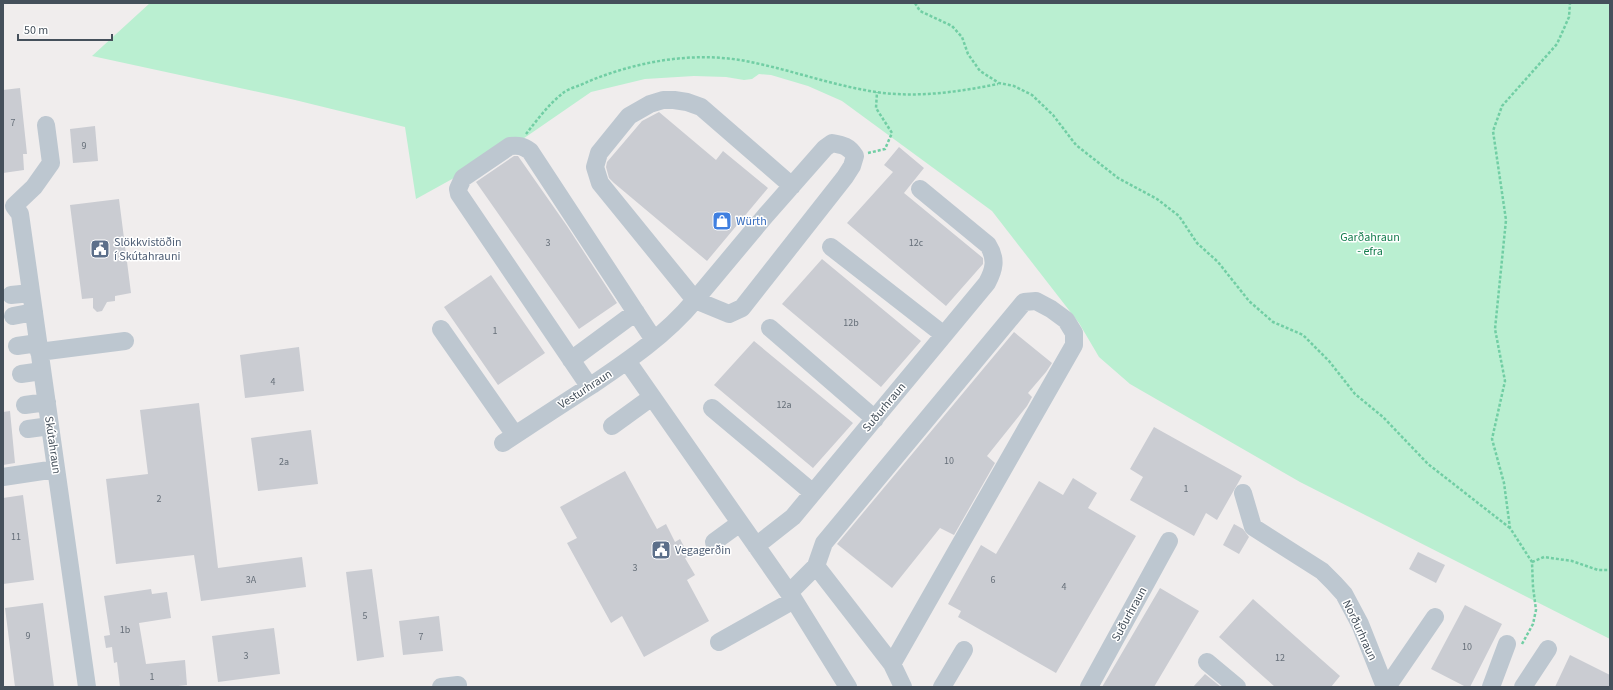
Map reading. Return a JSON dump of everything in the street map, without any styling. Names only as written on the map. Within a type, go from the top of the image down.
[{"type":"street","points":[[792,186],[701,107],[687,102],[674,100],[664,100],[650,104],[629,116],[599,153],[595,167],[600,183],[695,300],[729,314],[742,308],[845,177],[852,166],[855,156]]},
{"type":"street","points":[[8,204],[34,187],[51,163],[46,125]]},
{"type":"street","name":"Vesturhraun","points":[[441,329],[509,439],[627,361],[659,336],[695,300],[825,148],[832,144],[845,146],[852,150],[855,156]]},
{"type":"street","points":[[589,386],[459,194],[459,184],[463,178],[510,146],[524,146],[530,151],[636,312],[659,336]]},
{"type":"street","name":"Suðurhraun","points":[[756,546],[793,517],[987,283],[994,267],[994,256],[984,241],[920,189]]},
{"type":"street","name":"Skútahraun","points":[[8,204],[20,214],[87,687]]},
{"type":"street","points":[[831,247],[944,336]]},
{"type":"street","points":[[11,295],[31,293]]},
{"type":"street","points":[[719,642],[791,596],[816,566],[824,543],[1024,302],[1036,301],[1051,309],[1066,320],[1074,333],[1074,345],[892,664]]},
{"type":"street","points":[[13,316],[34,312]]},
{"type":"street","points":[[571,360],[636,312]]},
{"type":"street","points":[[770,328],[874,419]]},
{"type":"street","points":[[17,346],[39,347],[125,341]]},
{"type":"street","points":[[627,361],[791,596],[848,687]]},
{"type":"street","points":[[21,374],[42,372]]},
{"type":"street","points":[[612,426],[652,398]]},
{"type":"street","points":[[25,405],[46,402]]},
{"type":"street","points":[[712,408],[813,493]]},
{"type":"street","points":[[28,429],[50,426]]},
{"type":"street","points":[[3,477],[56,470]]},
{"type":"street","name":"Norðurhraun","points":[[1243,493],[1253,527],[1322,571],[1334,582],[1347,599],[1360,624],[1386,687]]},
{"type":"street","points":[[714,542],[740,523]]},
{"type":"street","name":"Suðurhraun","points":[[1089,687],[1169,541]]},
{"type":"street","points":[[816,566],[892,664],[903,687]]},
{"type":"street","points":[[1386,687],[1435,617]]},
{"type":"street","points":[[1491,687],[1514,645]]},
{"type":"street","points":[[1523,687],[1548,649]]},
{"type":"street","points":[[942,687],[964,650]]},
{"type":"street","points":[[1207,662],[1237,687]]},
{"type":"path","points":[[915,3],[920,11],[952,26],[962,36],[968,54],[980,71],[999,83],[1014,86],[1032,95],[1054,115],[1076,145],[1118,178],[1158,199],[1179,216],[1197,243],[1218,262],[1249,301],[1273,322],[1303,336],[1329,361],[1355,394],[1383,416],[1428,464],[1510,528],[1532,562],[1536,610],[1533,624],[1514,645]]},
{"type":"path","points":[[1510,528],[1504,483],[1492,439],[1506,381],[1495,329],[1506,220],[1493,131],[1502,106],[1557,44],[1569,17],[1570,3]]},
{"type":"path","points":[[518,145],[538,118],[563,93],[611,72],[658,60],[701,57],[740,60],[848,87],[877,92],[914,95],[961,91],[999,83]]},
{"type":"path","points":[[855,156],[885,149],[892,133],[876,108],[877,92]]},
{"type":"path","points":[[1532,562],[1544,557],[1572,561],[1598,570],[1610,570]]},
{"type":"green space","name":"Garðahraun - efra","points":[[150,3],[1610,3],[1610,639],[1300,482],[1130,384],[1099,357],[1079,323],[992,211],[842,101],[808,86],[771,75],[759,74],[752,79],[744,80],[726,77],[694,76],[645,79],[591,92],[517,143],[416,199],[405,127],[295,100],[92,56]]},
{"type":"building","points":[[20,88],[27,154],[23,154],[24,170],[3,173],[3,90]]},
{"type":"building","points":[[659,112],[716,160],[723,151],[768,188],[707,261],[609,178],[606,167],[607,162],[642,121]]},
{"type":"building","points":[[95,126],[98,161],[73,163],[70,129]]},
{"type":"building","points":[[899,147],[924,168],[904,193],[983,258],[983,264],[946,306],[847,223],[893,172],[884,165]]},
{"type":"building","points":[[514,156],[518,156],[567,226],[617,303],[579,329],[476,182]]},
{"type":"building","name":"Slökkvistöðin í Skútahrauni","points":[[119,199],[131,293],[115,296],[115,301],[107,302],[102,311],[97,312],[93,308],[93,298],[82,299],[70,205]]},
{"type":"building","points":[[822,259],[921,341],[881,387],[782,304]]},
{"type":"building","points":[[491,275],[545,353],[498,385],[444,307]]},
{"type":"building","points":[[1014,332],[1052,363],[1028,393],[1032,397],[1027,406],[987,456],[995,463],[954,535],[940,528],[892,588],[837,544]]},
{"type":"building","points":[[754,341],[853,423],[813,468],[714,385]]},
{"type":"building","points":[[299,347],[304,391],[245,398],[240,355]]},
{"type":"building","points":[[199,403],[218,568],[302,557],[306,587],[201,601],[194,555],[116,564],[106,479],[148,474],[140,410]]},
{"type":"building","points":[[10,411],[15,463],[3,465],[3,412]]},
{"type":"building","points":[[1154,427],[1242,476],[1217,520],[1206,513],[1194,536],[1130,500],[1143,477],[1130,469]]},
{"type":"building","points":[[311,430],[318,484],[258,491],[251,438]]},
{"type":"building","points":[[625,471],[657,529],[666,524],[675,542],[680,539],[689,556],[685,558],[695,575],[687,580],[709,621],[644,657],[622,616],[611,623],[567,543],[577,538],[560,507]]},
{"type":"building","points":[[1073,478],[1097,493],[1088,508],[1136,536],[1056,673],[958,617],[961,611],[948,604],[981,545],[996,554],[1039,481],[1063,495]]},
{"type":"building","points":[[23,495],[34,580],[3,584],[3,498]]},
{"type":"building","points":[[1234,524],[1243,529],[1249,537],[1239,554],[1223,545]]},
{"type":"building","points":[[1418,552],[1445,565],[1436,583],[1409,569]]},
{"type":"building","points":[[372,569],[384,657],[357,661],[346,572]]},
{"type":"building","points":[[1160,588],[1199,611],[1154,687],[1102,687]]},
{"type":"building","points":[[151,589],[152,594],[167,592],[171,618],[139,623],[146,664],[185,660],[187,685],[170,687],[120,687],[117,662],[114,663],[112,647],[106,648],[104,636],[110,635],[104,596]]},
{"type":"building","points":[[1253,599],[1340,676],[1331,687],[1275,687],[1219,637]]},
{"type":"building","points":[[43,603],[54,687],[15,687],[5,608]]},
{"type":"building","points":[[1465,605],[1502,624],[1470,687],[1466,687],[1431,669]]},
{"type":"building","points":[[439,616],[443,651],[403,655],[399,621]]},
{"type":"building","points":[[274,628],[280,674],[218,682],[212,636]]},
{"type":"building","points":[[1570,655],[1610,675],[1610,687],[1555,687]]},
{"type":"building","points":[[1205,674],[1221,687],[1193,687]]},
{"type":"place","name":"Würth","points":[[722,221]]},
{"type":"place","name":"Slökkvistöðin í Skútahrauni","points":[[100,249]]},
{"type":"place","name":"Vegagerðin","points":[[661,550]]}]
